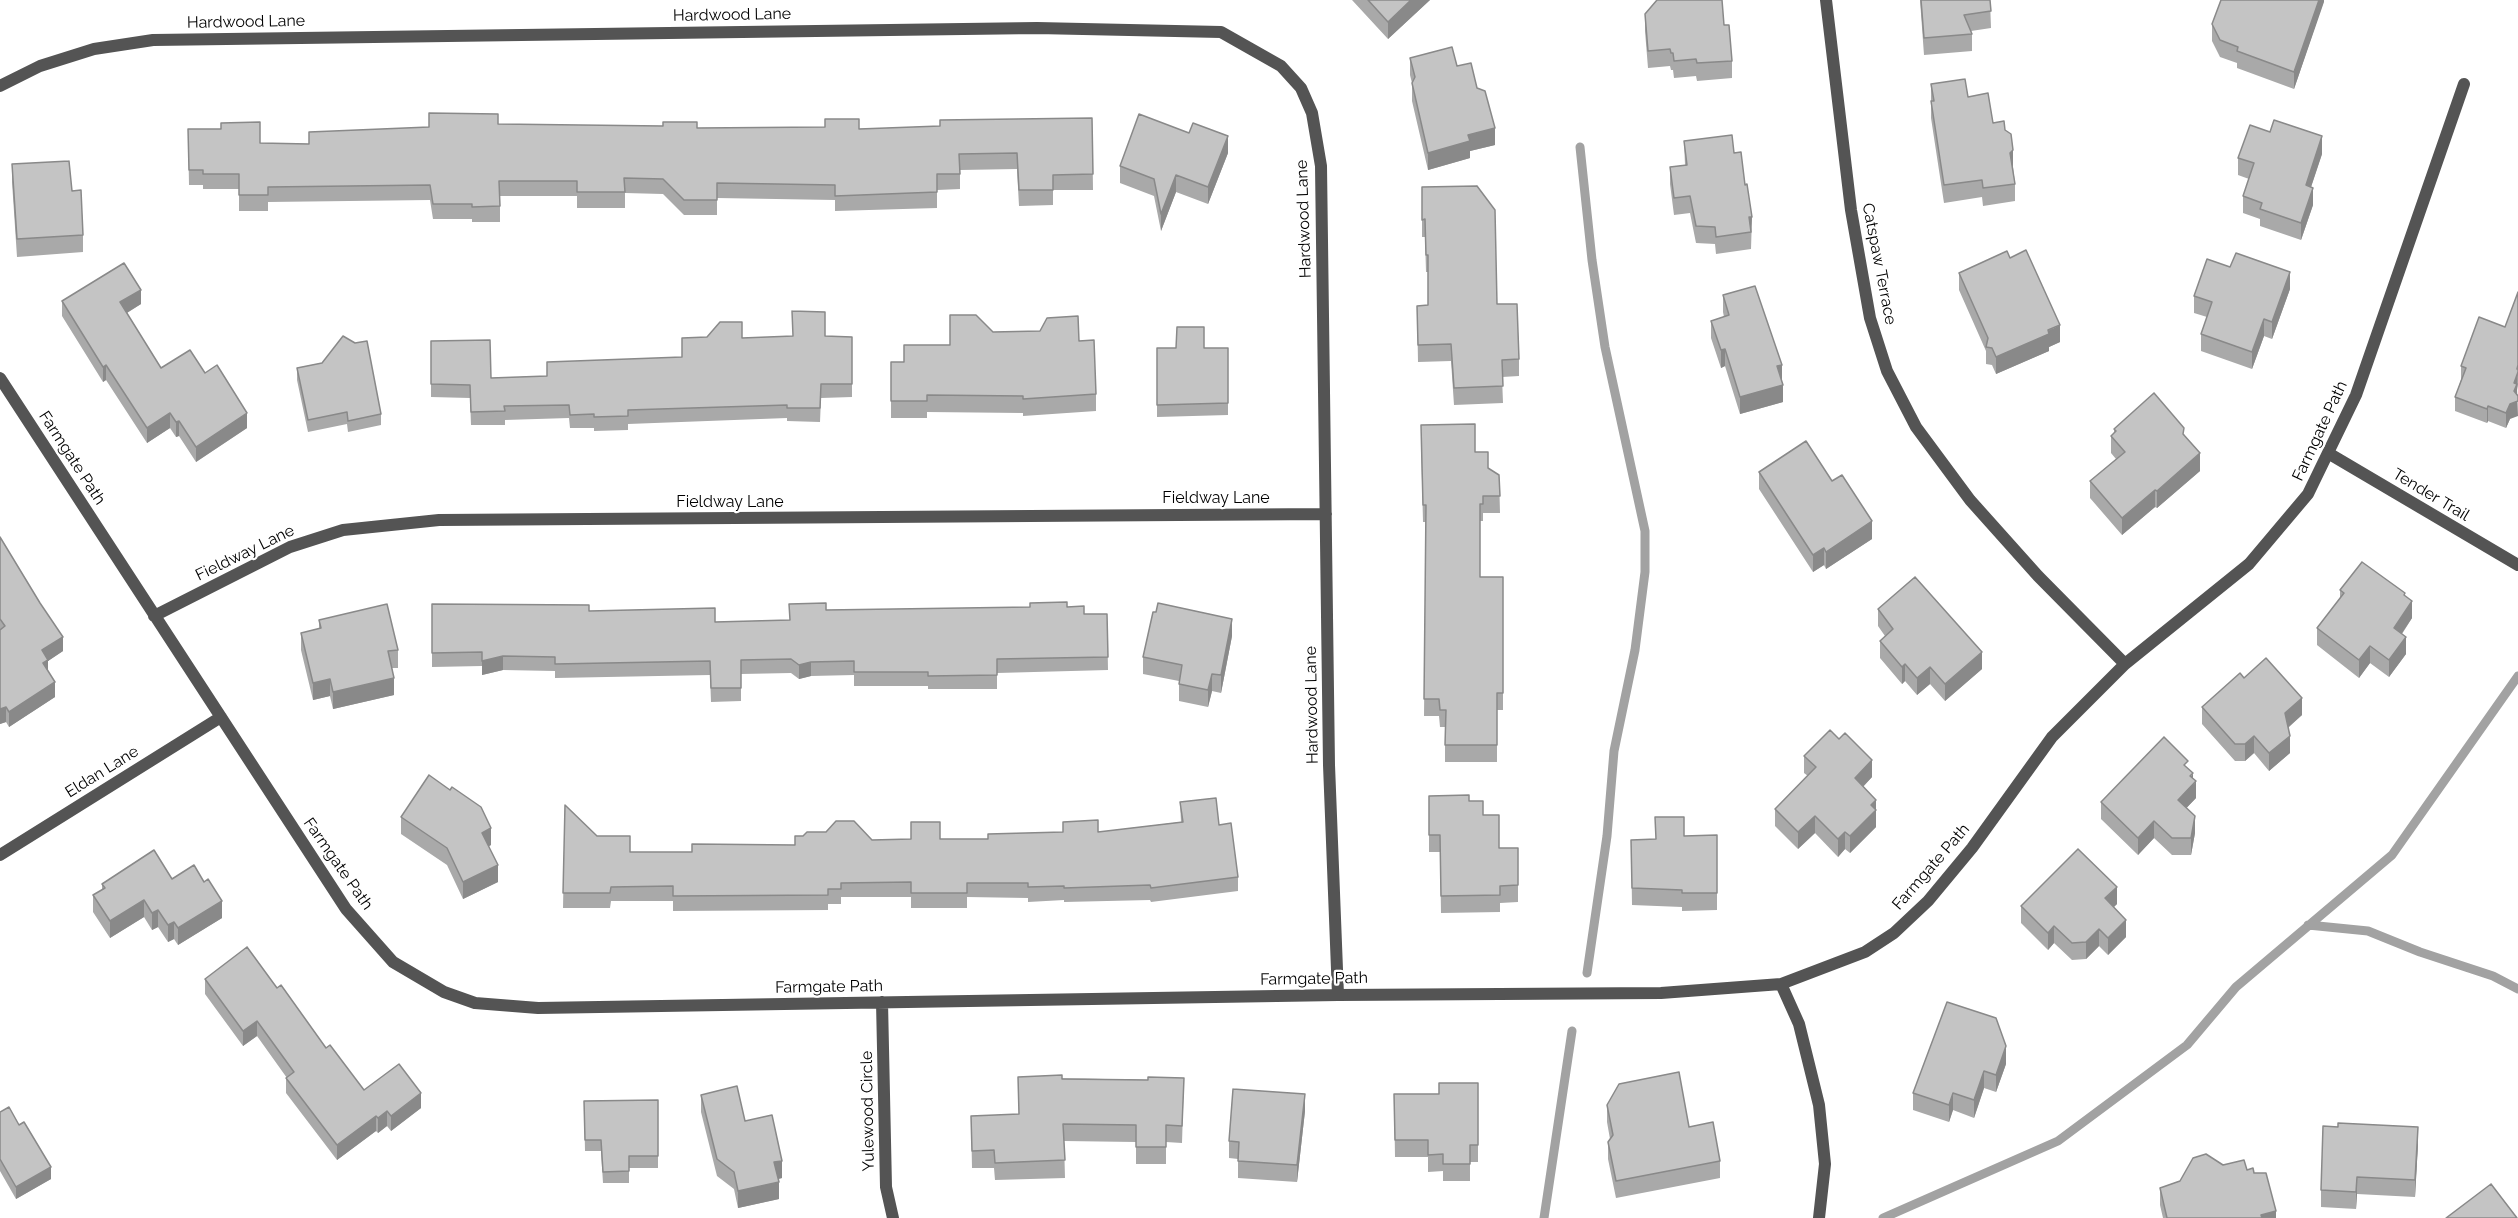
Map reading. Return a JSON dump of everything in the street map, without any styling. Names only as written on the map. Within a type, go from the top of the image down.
[{"type":"street","name":"Catspaw Terrace","points":[[1826,0],[1851,210],[1870,318],[1887,371],[1916,427],[1970,500],[2038,576],[2125,664]]},
{"type":"street","name":"Hardwood Lane","points":[[0,86],[40,66],[94,49],[153,40],[1037,28],[1221,32],[1281,66],[1300,88],[1312,113],[1321,166],[1329,765],[1338,995]]},
{"type":"street","name":"Farmgate Path","points":[[0,378],[346,909],[393,962],[444,992],[475,1003],[538,1008],[1338,995],[1660,993],[1781,984],[1865,952],[1894,933],[1928,901],[1972,848],[2052,736],[2125,664],[2249,564],[2308,494],[2356,395],[2464,84]]},
{"type":"street","name":"Tender Trail","points":[[2328,453],[2518,565]]},
{"type":"street","name":"Fieldway Lane","points":[[154,616],[290,547],[343,530],[439,520],[1326,514]]},
{"type":"street","name":"Eldan Lane","points":[[0,855],[220,717]]},
{"type":"street","points":[[1781,984],[1799,1024],[1819,1105],[1825,1164],[1819,1218]]},
{"type":"street","name":"Yulewood Circle","points":[[882,1002],[886,1187],[893,1218]]},
{"type":"building","points":[[1368,0],[1411,0],[1388,22]]},
{"type":"building","points":[[1657,0],[1722,0],[1724,25],[1729,25],[1732,61],[1697,63],[1696,59],[1674,61],[1670,49],[1648,51],[1645,14]]},
{"type":"building","points":[[1921,0],[1990,0],[1991,11],[1964,15],[1972,34],[1924,38]]},
{"type":"building","points":[[2221,0],[2319,0],[2294,72],[2237,51],[2238,47],[2220,40],[2212,24]]},
{"type":"building","points":[[1452,47],[1457,66],[1471,63],[1477,88],[1485,91],[1495,128],[1468,135],[1470,141],[1428,153],[1412,83],[1415,77],[1410,58]]},
{"type":"building","points":[[1965,79],[1968,97],[1988,93],[1993,123],[2004,121],[2005,130],[2011,134],[2013,150],[2010,153],[2015,184],[1983,188],[1982,180],[1944,185],[1931,101],[1934,101],[1931,84]]},
{"type":"building","points":[[429,113],[498,114],[498,124],[663,126],[663,122],[697,122],[697,128],[825,127],[825,119],[859,119],[859,129],[940,126],[940,120],[1092,118],[1093,174],[1053,175],[1053,190],[1019,190],[1017,153],[959,154],[960,174],[937,174],[937,192],[835,196],[835,185],[717,183],[717,200],[684,200],[663,179],[624,178],[625,192],[577,192],[577,181],[499,181],[500,206],[472,207],[472,204],[433,204],[430,185],[268,187],[268,195],[239,195],[239,174],[203,174],[203,170],[189,170],[188,129],[221,129],[221,123],[260,122],[260,143],[309,144],[309,132],[429,127]]},
{"type":"building","points":[[1139,114],[1189,133],[1193,123],[1228,136],[1208,187],[1176,175],[1161,214],[1154,179],[1120,166]]},
{"type":"building","points":[[2274,120],[2322,136],[2306,185],[2313,188],[2301,223],[2260,209],[2262,203],[2243,196],[2254,163],[2238,158],[2250,125],[2270,132]]},
{"type":"building","points":[[1732,135],[1734,153],[1741,152],[1752,217],[1749,217],[1751,232],[1716,237],[1715,227],[1696,226],[1690,196],[1674,198],[1670,167],[1687,165],[1684,141]]},
{"type":"building","points":[[69,161],[72,191],[81,190],[83,235],[17,239],[12,164]]},
{"type":"building","points":[[1477,186],[1495,210],[1497,304],[1517,304],[1519,359],[1502,360],[1503,386],[1454,388],[1451,344],[1418,345],[1417,306],[1428,305],[1428,255],[1426,255],[1425,219],[1422,220],[1422,187]]},
{"type":"building","points":[[2026,250],[2060,325],[2048,330],[2049,334],[1996,357],[1992,348],[1986,347],[1988,338],[1959,273],[2007,251],[2010,258]]},
{"type":"building","points":[[2236,253],[2290,272],[2272,322],[2264,319],[2252,352],[2201,334],[2212,302],[2194,296],[2207,259],[2230,267]]},
{"type":"building","points":[[124,263],[141,290],[120,302],[161,368],[190,350],[205,373],[217,365],[247,413],[196,447],[179,421],[176,422],[170,413],[147,428],[106,365],[103,367],[62,301]]},
{"type":"building","points":[[1755,286],[1782,365],[1777,366],[1783,385],[1740,397],[1725,349],[1721,350],[1711,321],[1729,315],[1723,295]]},
{"type":"building","points":[[2518,292],[2518,372],[2514,391],[2518,396],[2518,401],[2510,404],[2506,413],[2488,406],[2487,409],[2455,397],[2466,368],[2461,366],[2479,317],[2505,327]]},
{"type":"building","points":[[792,311],[825,312],[825,336],[852,337],[852,384],[821,384],[820,408],[787,408],[787,405],[628,410],[628,416],[594,417],[594,414],[570,415],[569,405],[504,406],[505,411],[471,412],[470,385],[431,384],[431,341],[490,340],[491,378],[547,376],[547,362],[682,357],[682,338],[707,337],[720,322],[742,322],[742,338],[793,336]]},
{"type":"building","points":[[950,315],[976,315],[993,332],[1040,331],[1047,318],[1078,316],[1079,341],[1094,340],[1096,394],[1023,399],[1023,396],[927,395],[927,401],[891,401],[891,362],[904,362],[904,345],[950,345]]},
{"type":"building","points":[[1177,327],[1204,327],[1204,348],[1228,348],[1228,403],[1157,405],[1157,348],[1176,348]]},
{"type":"building","points":[[343,336],[355,343],[367,341],[381,414],[348,421],[347,412],[308,420],[297,368],[322,363]]},
{"type":"building","points":[[2154,393],[2184,428],[2183,434],[2200,453],[2122,518],[2090,481],[2125,452],[2111,436],[2116,431],[2114,429]]},
{"type":"building","points":[[1475,424],[1475,452],[1488,452],[1488,468],[1499,475],[1500,496],[1483,496],[1483,504],[1480,504],[1480,577],[1503,577],[1503,693],[1497,693],[1497,745],[1445,745],[1446,710],[1440,710],[1439,699],[1424,699],[1426,505],[1423,505],[1421,425]]},
{"type":"building","points":[[1806,441],[1832,481],[1842,475],[1872,521],[1826,552],[1824,548],[1813,555],[1759,472]]},
{"type":"building","points":[[0,537],[63,637],[42,650],[48,660],[43,663],[55,682],[9,712],[6,707],[0,709],[0,630],[5,626],[0,619]]},
{"type":"building","points":[[2362,562],[2405,593],[2404,595],[2412,601],[2394,628],[2406,637],[2389,660],[2370,646],[2359,660],[2317,628],[2344,593],[2340,590]]},
{"type":"building","points":[[1915,577],[1982,652],[1945,684],[1930,667],[1917,678],[1905,664],[1902,667],[1880,641],[1893,629],[1878,609]]},
{"type":"building","points":[[1067,602],[1067,607],[1084,606],[1084,614],[1107,614],[1108,657],[997,659],[997,675],[928,676],[928,672],[854,672],[854,661],[811,662],[799,665],[791,659],[741,660],[741,688],[711,688],[710,661],[555,664],[555,657],[503,656],[482,661],[482,652],[432,653],[432,604],[589,605],[589,611],[715,608],[715,622],[790,620],[789,604],[826,603],[826,610],[1030,607],[1030,603]]},
{"type":"building","points":[[1158,603],[1232,619],[1221,675],[1212,674],[1208,690],[1179,684],[1182,665],[1143,657],[1153,612],[1156,612]]},
{"type":"building","points":[[387,604],[398,650],[388,651],[394,678],[333,692],[330,679],[313,683],[301,633],[321,628],[319,620]]},
{"type":"building","points":[[2266,658],[2302,698],[2285,713],[2290,736],[2269,753],[2254,736],[2245,744],[2235,744],[2202,707],[2240,673],[2244,678]]},
{"type":"building","points":[[1830,730],[1839,739],[1845,733],[1872,760],[1855,778],[1876,800],[1871,805],[1876,810],[1850,836],[1845,832],[1838,839],[1815,816],[1798,832],[1775,809],[1816,767],[1804,756]]},
{"type":"building","points":[[2164,737],[2188,761],[2184,765],[2193,773],[2190,776],[2196,781],[2178,800],[2195,816],[2191,838],[2172,838],[2154,821],[2138,838],[2101,802]]},
{"type":"building","points":[[429,775],[450,790],[452,787],[481,807],[491,828],[482,833],[498,865],[463,882],[447,848],[401,817]]},
{"type":"building","points":[[1469,795],[1469,801],[1483,801],[1483,815],[1499,815],[1499,848],[1518,848],[1518,885],[1500,886],[1500,895],[1441,896],[1440,835],[1429,835],[1429,796]]},
{"type":"building","points":[[1216,798],[1219,825],[1231,823],[1238,877],[1151,888],[1150,885],[1064,888],[1064,886],[1028,887],[1028,883],[967,883],[967,893],[911,893],[911,882],[841,883],[841,889],[828,889],[828,895],[673,896],[673,886],[611,887],[610,893],[563,893],[565,805],[597,836],[630,836],[630,852],[692,852],[692,844],[795,845],[795,836],[803,836],[807,832],[826,832],[836,821],[854,821],[872,840],[911,839],[911,822],[940,822],[940,839],[988,839],[988,834],[1063,832],[1063,822],[1098,820],[1098,832],[1183,822],[1180,802]]},
{"type":"building","points":[[1655,817],[1684,817],[1684,836],[1717,835],[1717,893],[1682,893],[1682,890],[1632,888],[1631,840],[1656,839]]},
{"type":"building","points":[[2078,849],[2117,887],[2105,898],[2126,920],[2108,938],[2099,929],[2086,942],[2072,943],[2054,926],[2048,933],[2021,906]]},
{"type":"building","points":[[154,850],[172,879],[194,865],[204,882],[208,879],[222,901],[178,928],[174,922],[168,925],[158,910],[152,913],[144,900],[110,921],[93,895],[105,888],[102,884]]},
{"type":"building","points":[[247,947],[277,988],[281,985],[326,1048],[330,1045],[364,1090],[399,1064],[421,1093],[391,1116],[387,1111],[378,1118],[376,1116],[337,1145],[286,1078],[294,1072],[257,1021],[243,1031],[205,979]]},
{"type":"building","points":[[1947,1002],[1996,1018],[2006,1046],[1996,1075],[1984,1071],[1974,1100],[1953,1093],[1949,1105],[1913,1093]]},
{"type":"building","points":[[1679,1072],[1689,1127],[1713,1122],[1720,1161],[1616,1181],[1608,1142],[1613,1135],[1607,1105],[1619,1084]]},
{"type":"building","points":[[1062,1075],[1062,1079],[1184,1078],[1182,1126],[1166,1125],[1166,1147],[1136,1147],[1136,1125],[1063,1124],[1065,1160],[995,1163],[994,1150],[972,1151],[971,1116],[1019,1114],[1018,1077]]},
{"type":"building","points":[[1439,1083],[1478,1083],[1478,1145],[1470,1145],[1470,1164],[1443,1164],[1443,1154],[1428,1155],[1428,1140],[1395,1140],[1394,1094],[1439,1094]]},
{"type":"building","points":[[737,1086],[745,1121],[772,1115],[782,1161],[774,1162],[779,1182],[738,1191],[734,1172],[717,1159],[701,1095]]},
{"type":"building","points":[[1233,1089],[1305,1094],[1297,1165],[1238,1161],[1239,1142],[1229,1141]]},
{"type":"building","points":[[658,1100],[658,1156],[629,1156],[629,1171],[603,1172],[601,1140],[585,1140],[584,1101]]},
{"type":"building","points":[[9,1107],[19,1125],[24,1122],[51,1167],[16,1187],[0,1159],[0,1112]]},
{"type":"building","points":[[2338,1123],[2418,1127],[2415,1180],[2357,1177],[2356,1192],[2321,1190],[2323,1126],[2338,1127]]},
{"type":"building","points":[[2206,1154],[2223,1165],[2244,1160],[2247,1170],[2253,1168],[2254,1173],[2266,1173],[2276,1211],[2261,1215],[2262,1218],[2167,1218],[2160,1188],[2180,1181],[2193,1158]]},
{"type":"building","points":[[2491,1184],[2517,1218],[2446,1218]]},
{"type":"waterway","points":[[1580,147],[1592,260],[1605,347],[1645,531],[1645,572],[1635,650],[1614,751],[1607,836],[1587,973]]},
{"type":"waterway","points":[[1883,1218],[2058,1141],[2187,1045],[2236,987],[2392,855],[2518,676]]},
{"type":"waterway","points":[[2308,925],[2368,931],[2420,952],[2493,976],[2518,989]]},
{"type":"waterway","points":[[1544,1218],[1572,1031]]}]
